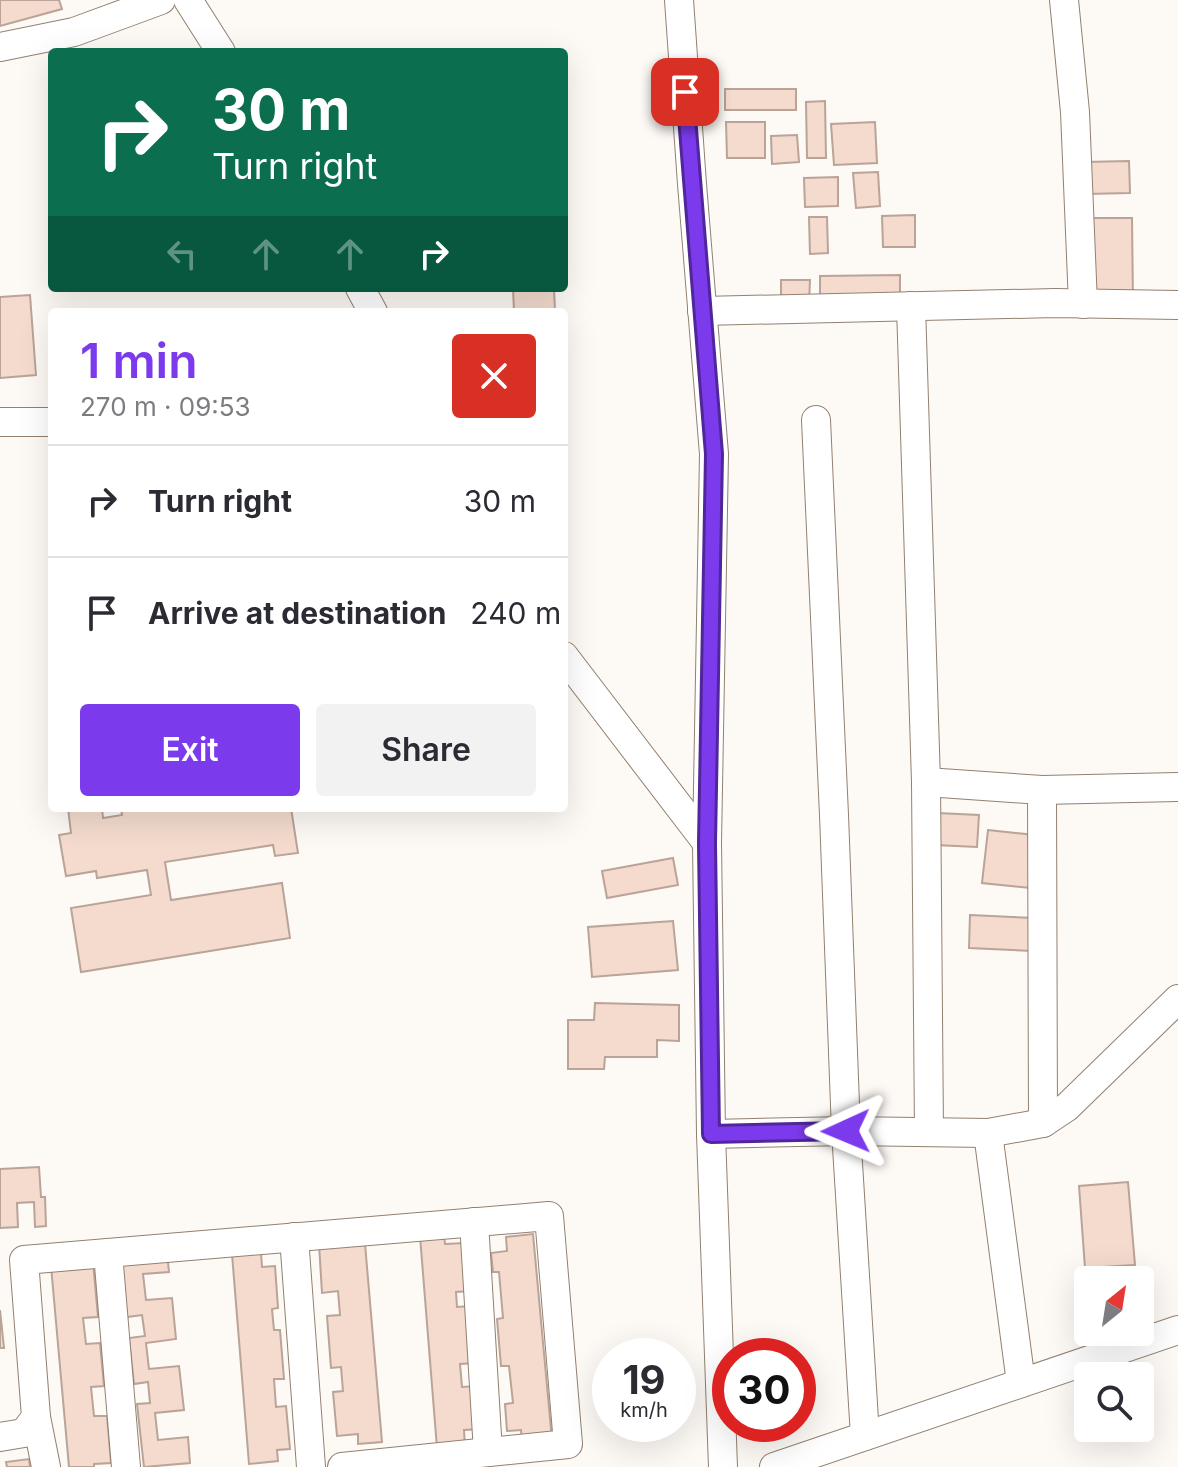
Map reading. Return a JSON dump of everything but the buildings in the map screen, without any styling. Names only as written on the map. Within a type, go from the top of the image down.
[{"type":"street","points":[[0,47],[74,32],[161,0]]},
{"type":"street","points":[[188,0],[218,48]]},
{"type":"street","points":[[679,0],[714,454],[707,843],[711,1134],[723,1467]]},
{"type":"street","points":[[1064,0],[1075,112],[1083,304]]},
{"type":"street","points":[[702,311],[1178,305]]},
{"type":"street","points":[[911,306],[926,782],[929,1132]]},
{"type":"street","points":[[816,420],[846,1131],[865,1436]]},
{"type":"street","points":[[0,422],[48,422]]},
{"type":"street","points":[[568,661],[707,843]]},
{"type":"street","points":[[926,782],[1042,790],[1178,787]]},
{"type":"street","points":[[1042,790],[1043,1123]]},
{"type":"street","points":[[711,1134],[846,1131],[988,1133],[1043,1123],[1067,1107],[1178,999]]},
{"type":"street","points":[[988,1133],[1021,1383]]},
{"type":"street","points":[[46,1467],[36,1417],[24,1260],[549,1216],[568,1444],[342,1467]]},
{"type":"street","points":[[474,1222],[488,1452]]},
{"type":"street","points":[[294,1237],[311,1467]]},
{"type":"street","points":[[108,1253],[126,1467]]},
{"type":"street","points":[[774,1467],[1178,1330]]},
{"type":"street","points":[[0,1437],[24,1433],[36,1417]]},
{"type":"route","points":[[685,92],[714,454],[707,843],[711,1134],[846,1131]]}]
